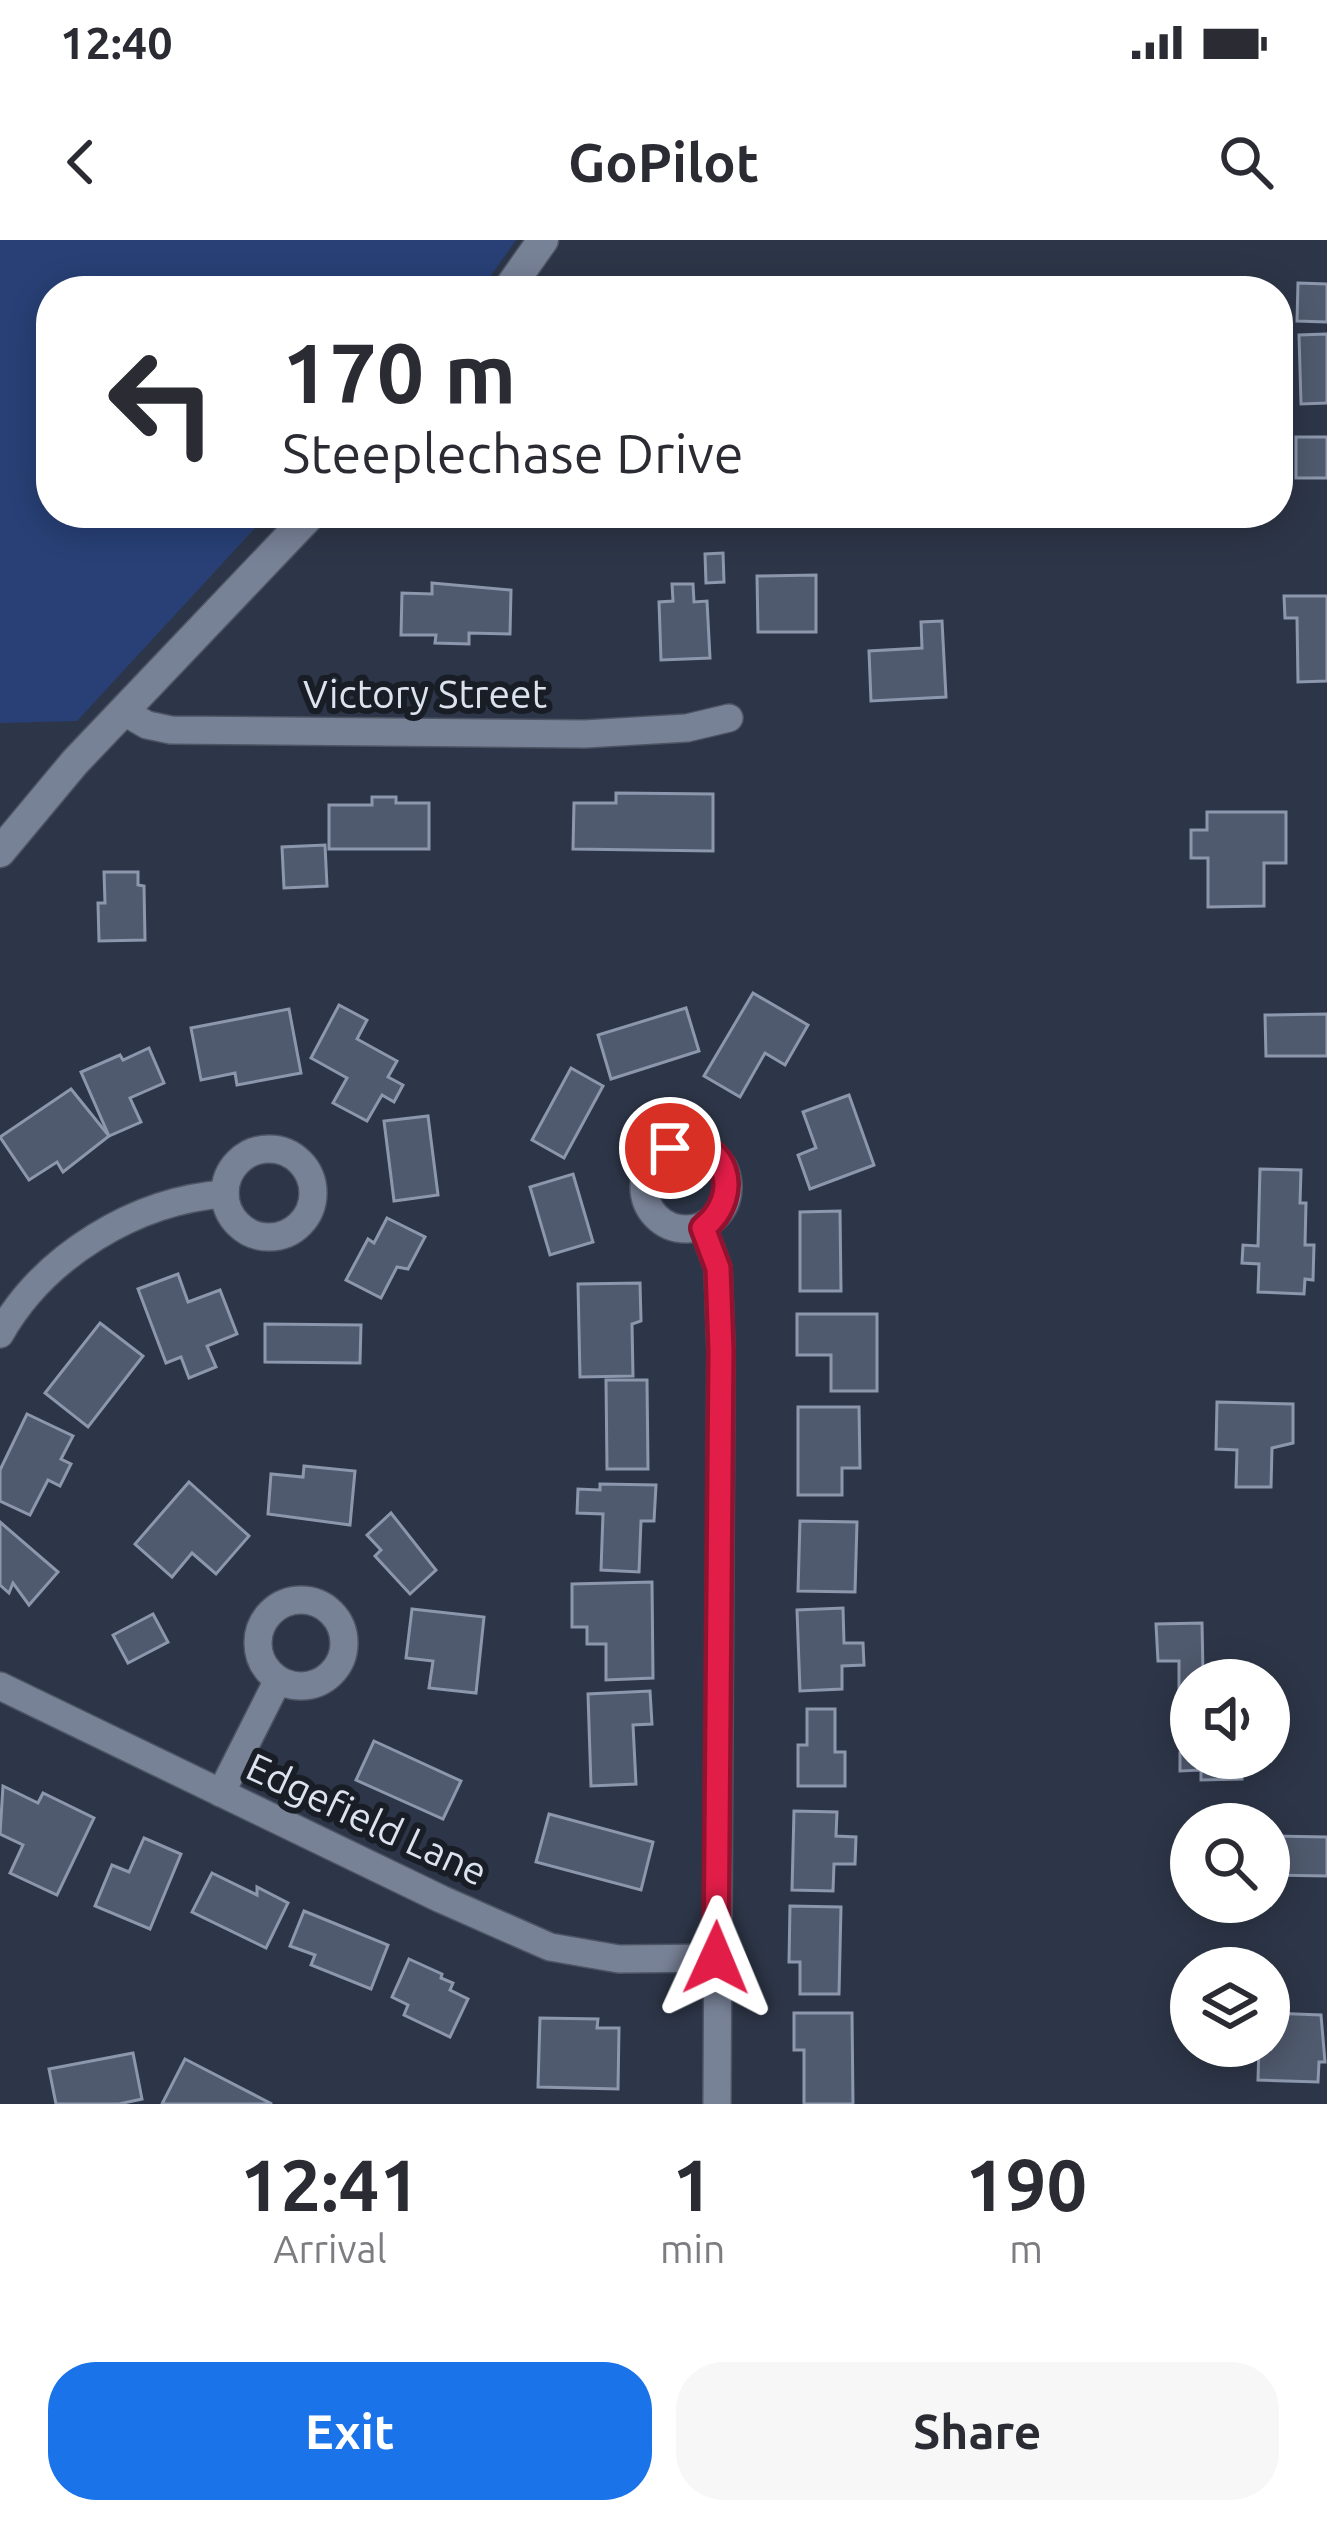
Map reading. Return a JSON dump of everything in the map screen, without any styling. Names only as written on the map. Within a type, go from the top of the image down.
[{"type":"street","points":[[518,276],[543,240]]},
{"type":"street","points":[[0,852],[123,711],[298,528]]},
{"type":"street","name":"Victory Street","points":[[123,711],[147,725],[171,730],[462,735],[687,728],[729,718]]},
{"type":"street","points":[[0,1334],[35,1288],[70,1255],[105,1232],[190,1196],[225,1194]]},
{"type":"street","points":[[703,1228],[718,1268],[721,1350],[717,2104]]},
{"type":"street","points":[[221,1793],[278,1682]]},
{"type":"street","name":"Edgefield Lane","points":[[0,1686],[550,1947],[619,1959],[716,1958]]},
{"type":"shaded area","points":[[0,240],[516,240],[491,276],[36,276],[36,528],[255,528],[77,721],[0,723]]},
{"type":"building","points":[[1298,283],[1327,284],[1327,322],[1297,321]]},
{"type":"building","points":[[1327,334],[1327,403],[1301,404],[1299,335]]},
{"type":"building","points":[[1296,437],[1327,437],[1327,478],[1296,478]]},
{"type":"building","points":[[723,553],[724,582],[706,583],[705,554]]},
{"type":"building","points":[[816,575],[816,632],[758,632],[757,576]]},
{"type":"building","points":[[432,583],[511,590],[510,634],[469,633],[469,644],[435,643],[436,635],[401,635],[402,593],[432,594]]},
{"type":"building","points":[[672,584],[693,584],[694,602],[707,601],[710,658],[661,660],[659,602],[673,601]]},
{"type":"building","points":[[1284,596],[1327,596],[1327,681],[1298,682],[1297,618],[1285,618]]},
{"type":"building","points":[[942,621],[946,697],[871,701],[869,651],[922,648],[921,622]]},
{"type":"building","points":[[616,793],[713,794],[713,851],[573,849],[574,803],[616,803]]},
{"type":"building","points":[[372,797],[429,803],[429,849],[329,849],[329,805],[372,805]]},
{"type":"building","points":[[1207,812],[1286,812],[1286,863],[1264,863],[1264,906],[1208,907],[1208,858],[1191,858],[1191,830],[1207,830]]},
{"type":"building","points":[[325,845],[327,886],[284,888],[282,847]]},
{"type":"building","points":[[104,872],[138,872],[138,885],[144,886],[145,940],[99,941],[98,903],[105,903]]},
{"type":"building","points":[[753,993],[808,1025],[785,1065],[765,1053],[740,1097],[704,1076]]},
{"type":"building","points":[[339,1005],[367,1020],[357,1039],[397,1061],[388,1077],[403,1085],[394,1102],[382,1095],[367,1121],[333,1103],[347,1078],[311,1058]]},
{"type":"building","points":[[686,1008],[699,1051],[611,1079],[598,1035]]},
{"type":"building","points":[[289,1009],[301,1073],[237,1085],[235,1073],[201,1080],[191,1028]]},
{"type":"building","points":[[1327,1014],[1327,1056],[1266,1056],[1265,1015]]},
{"type":"building","points":[[149,1048],[164,1083],[130,1098],[141,1122],[109,1136],[81,1072]]},
{"type":"building","points":[[571,1068],[603,1086],[564,1158],[532,1140]]},
{"type":"building","points":[[71,1089],[109,1136],[63,1172],[57,1162],[29,1180],[0,1137]]},
{"type":"building","points":[[849,1095],[874,1165],[810,1189],[798,1155],[816,1148],[803,1112]]},
{"type":"building","points":[[428,1116],[438,1195],[394,1201],[384,1121]]},
{"type":"building","points":[[1260,1169],[1301,1170],[1305,1245],[1314,1245],[1313,1280],[1305,1279],[1304,1294],[1258,1292],[1259,1264],[1242,1263],[1243,1245],[1258,1246]]},
{"type":"building","points":[[573,1174],[593,1242],[550,1255],[530,1187]]},
{"type":"building","points":[[840,1211],[841,1291],[800,1291],[800,1212]]},
{"type":"building","points":[[387,1218],[425,1237],[408,1269],[397,1267],[381,1298],[346,1280],[368,1239],[374,1243]]},
{"type":"building","points":[[178,1274],[188,1302],[220,1290],[237,1334],[207,1346],[216,1367],[189,1378],[181,1357],[166,1363],[138,1289]]},
{"type":"building","points":[[640,1283],[641,1321],[632,1324],[633,1376],[580,1377],[578,1284]]},
{"type":"building","points":[[797,1314],[877,1314],[877,1391],[831,1391],[831,1355],[797,1355]]},
{"type":"building","points":[[100,1323],[143,1356],[88,1427],[45,1393]]},
{"type":"building","points":[[265,1324],[361,1325],[360,1363],[265,1362]]},
{"type":"building","points":[[606,1380],[647,1380],[648,1469],[607,1469]]},
{"type":"building","points":[[1217,1402],[1293,1404],[1293,1443],[1272,1448],[1271,1487],[1236,1487],[1237,1450],[1216,1449]]},
{"type":"building","points":[[798,1407],[859,1407],[860,1468],[842,1468],[842,1495],[798,1495]]},
{"type":"building","points":[[27,1414],[73,1436],[61,1459],[71,1464],[60,1486],[48,1480],[30,1515],[0,1501],[0,1470]]},
{"type":"building","points":[[304,1466],[355,1471],[350,1525],[268,1514],[271,1474],[303,1477]]},
{"type":"building","points":[[189,1482],[249,1536],[216,1574],[192,1553],[172,1577],[135,1544]]},
{"type":"building","points":[[600,1484],[656,1485],[654,1521],[641,1521],[639,1572],[601,1570],[603,1514],[577,1513],[578,1489],[600,1490]]},
{"type":"building","points":[[391,1513],[436,1570],[410,1594],[375,1556],[381,1550],[367,1535]]},
{"type":"building","points":[[800,1521],[857,1522],[855,1592],[798,1591]]},
{"type":"building","points":[[0,1522],[58,1572],[29,1605],[13,1583],[9,1593],[0,1585]]},
{"type":"building","points":[[652,1582],[653,1678],[606,1680],[606,1644],[587,1644],[587,1627],[572,1627],[572,1584]]},
{"type":"building","points":[[843,1608],[844,1643],[863,1643],[864,1665],[842,1666],[842,1689],[800,1691],[797,1610]]},
{"type":"building","points":[[412,1609],[484,1617],[476,1693],[429,1688],[433,1661],[406,1658]]},
{"type":"building","points":[[153,1614],[168,1642],[128,1663],[113,1635]]},
{"type":"building","points":[[1202,1623],[1203,1659],[1158,1661],[1156,1624]]},
{"type":"building","points":[[650,1691],[652,1724],[633,1725],[636,1784],[591,1786],[588,1694]]},
{"type":"building","points":[[807,1709],[835,1709],[835,1752],[845,1752],[845,1786],[798,1786],[798,1745],[807,1745]]},
{"type":"building","points":[[374,1741],[461,1781],[443,1819],[356,1780]]},
{"type":"building","points":[[3,1786],[38,1803],[43,1793],[94,1818],[57,1895],[10,1873],[23,1845],[0,1834]]},
{"type":"building","points":[[794,1811],[837,1812],[836,1836],[856,1837],[855,1864],[834,1864],[833,1891],[792,1890]]},
{"type":"building","points":[[549,1814],[653,1842],[641,1890],[536,1862]]},
{"type":"building","points":[[1290,1836],[1327,1837],[1327,1876],[1290,1875]]},
{"type":"building","points":[[144,1838],[181,1854],[150,1929],[95,1906],[112,1865],[129,1872]]},
{"type":"building","points":[[212,1873],[257,1895],[257,1887],[288,1903],[266,1948],[192,1912]]},
{"type":"building","points":[[790,1906],[841,1907],[839,1994],[800,1994],[800,1962],[789,1962]]},
{"type":"building","points":[[304,1911],[388,1945],[371,1989],[311,1965],[315,1955],[290,1946]]},
{"type":"building","points":[[409,1959],[442,1974],[441,1978],[453,1983],[450,1990],[468,1999],[450,2037],[404,2015],[408,2005],[392,1997]]},
{"type":"building","points":[[794,2013],[852,2013],[853,2104],[804,2104],[804,2050],[794,2050]]},
{"type":"building","points":[[1290,2014],[1321,2015],[1325,2062],[1319,2062],[1318,2082],[1258,2080],[1258,2067],[1290,2067]]},
{"type":"building","points":[[540,2018],[598,2019],[597,2028],[619,2028],[618,2089],[538,2087]]},
{"type":"building","points":[[133,2053],[142,2099],[119,2104],[56,2104],[49,2069]]},
{"type":"building","points":[[185,2059],[272,2104],[162,2104]]},
{"type":"route","points":[[670,1148],[697,1146],[712,1154],[728,1184],[726,1202],[703,1228],[718,1268],[721,1350],[716,1958]]}]
